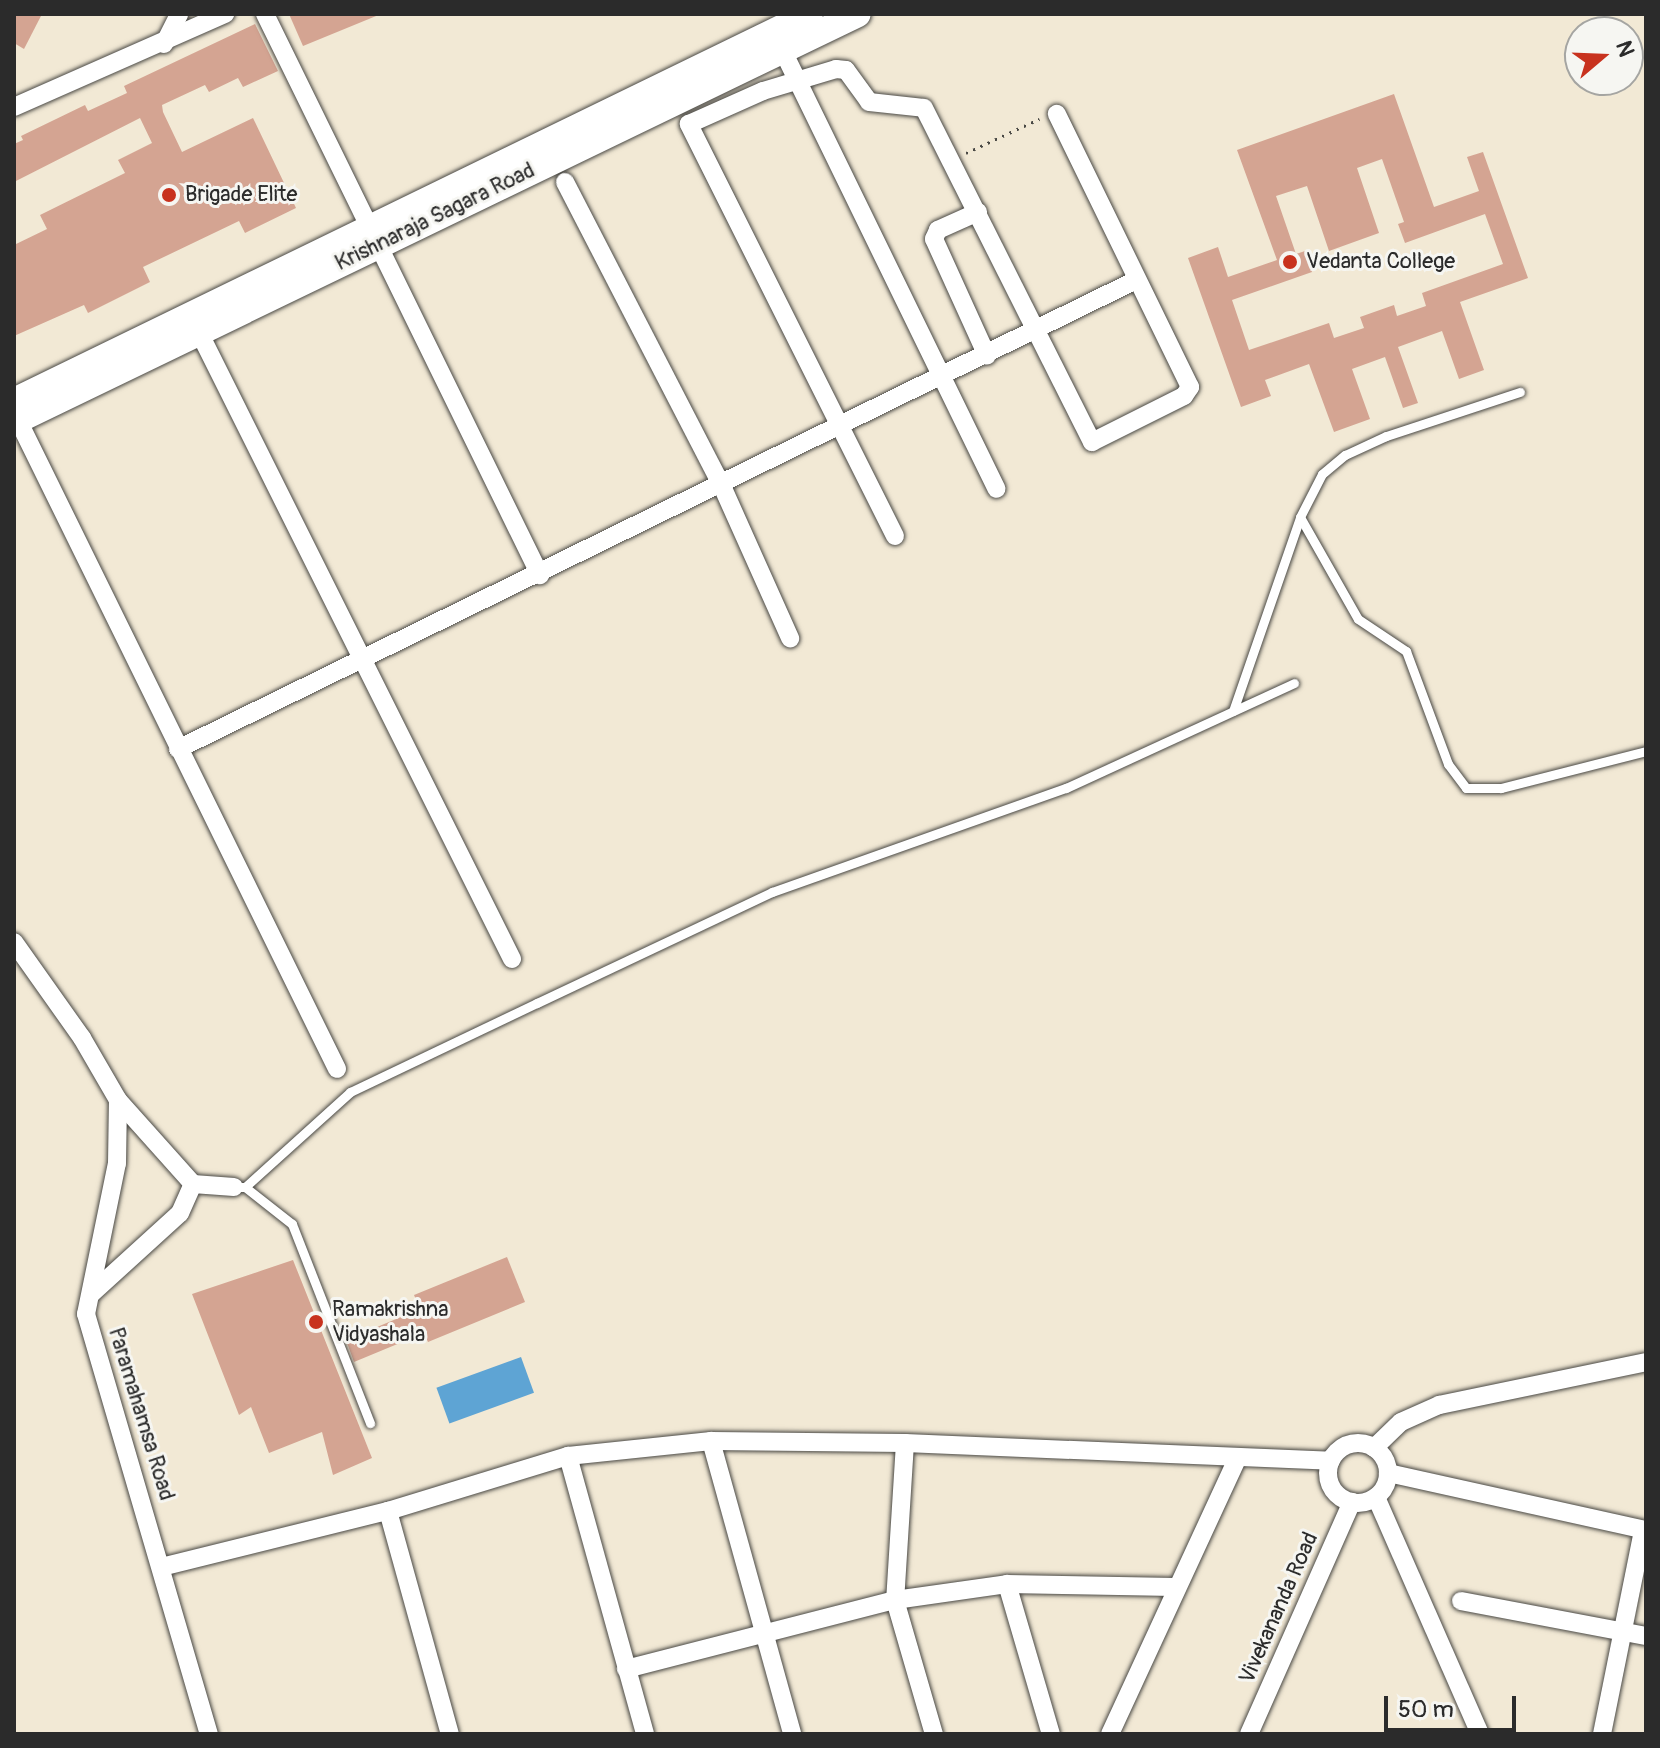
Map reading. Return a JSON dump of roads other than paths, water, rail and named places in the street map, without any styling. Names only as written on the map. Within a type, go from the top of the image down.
[{"type":"main road","name":"Krishnaraja Sagara Road","points":[[15,414],[810,14]]},
{"type":"main road","name":"Krishnaraja Sagara Road","points":[[15,414],[198,330],[372,237],[858,14]]},
{"type":"street","points":[[164,44],[179,14]]},
{"type":"street","points":[[14,107],[164,44],[225,14]]},
{"type":"street","points":[[265,14],[540,575]]},
{"type":"street","points":[[783,51],[997,489]]},
{"type":"street","points":[[895,536],[689,124],[797,79],[846,70],[869,102],[924,108],[1039,330],[1092,442],[1184,396],[1190,387],[1189,375],[1136,280],[1057,114]]},
{"type":"street","points":[[565,182],[722,486],[790,638]]},
{"type":"street","points":[[978,212],[938,230],[934,239],[987,356]]},
{"type":"street","points":[[178,749],[943,378],[1136,280]]},
{"type":"street","points":[[198,330],[512,959]]},
{"type":"street","points":[[15,414],[337,1069]]},
{"type":"street","points":[[14,942],[82,1038],[118,1100],[193,1184],[240,1187]]},
{"type":"street","name":"Paramahamsa Road","points":[[118,1100],[117,1163],[86,1314],[209,1734]]},
{"type":"street","points":[[91,1294],[180,1213],[193,1184]]},
{"type":"street","points":[[1374,1448],[1401,1422],[1439,1405],[1646,1362]]},
{"type":"street","points":[[161,1567],[388,1511],[568,1456],[711,1441],[905,1443],[1331,1461],[1350,1444],[1374,1448]]},
{"type":"street","points":[[711,1441],[792,1734]]},
{"type":"street","points":[[905,1443],[895,1600],[934,1734]]},
{"type":"street","points":[[1374,1448],[1388,1473],[1644,1530],[1602,1734]]},
{"type":"street","points":[[568,1456],[645,1734]]},
{"type":"street","points":[[1110,1734],[1174,1587],[1238,1457]]},
{"type":"street","points":[[1331,1461],[1332,1486],[1352,1502],[1376,1497]]},
{"type":"street","points":[[1376,1497],[1388,1473]]},
{"type":"street","points":[[1376,1497],[1480,1734]]},
{"type":"street","name":"Vivekananda Road","points":[[1249,1734],[1352,1502]]},
{"type":"street","points":[[388,1511],[450,1734]]},
{"type":"street","points":[[626,1669],[895,1600],[1007,1584],[1174,1587]]},
{"type":"street","points":[[1007,1584],[1051,1734]]},
{"type":"street","points":[[1461,1601],[1646,1636]]},
{"type":"lane","points":[[1233,711],[1300,517],[1322,474],[1345,455],[1386,436],[1520,392]]},
{"type":"lane","points":[[1300,517],[1358,619],[1406,651],[1448,764],[1466,788],[1501,788],[1646,751]]},
{"type":"lane","points":[[370,1423],[292,1224],[240,1187],[350,1092],[772,892],[1066,788],[1294,683]]},
{"type":"water","points":[[521,1357],[534,1393],[449,1423],[436,1388]]},
{"type":"place","name":"Brigade Elite","points":[[169,195]]},
{"type":"place","name":"Vedanta College","points":[[1290,262]]},
{"type":"place","name":"Ramakrishna Vidyashala","points":[[316,1322]]}]
